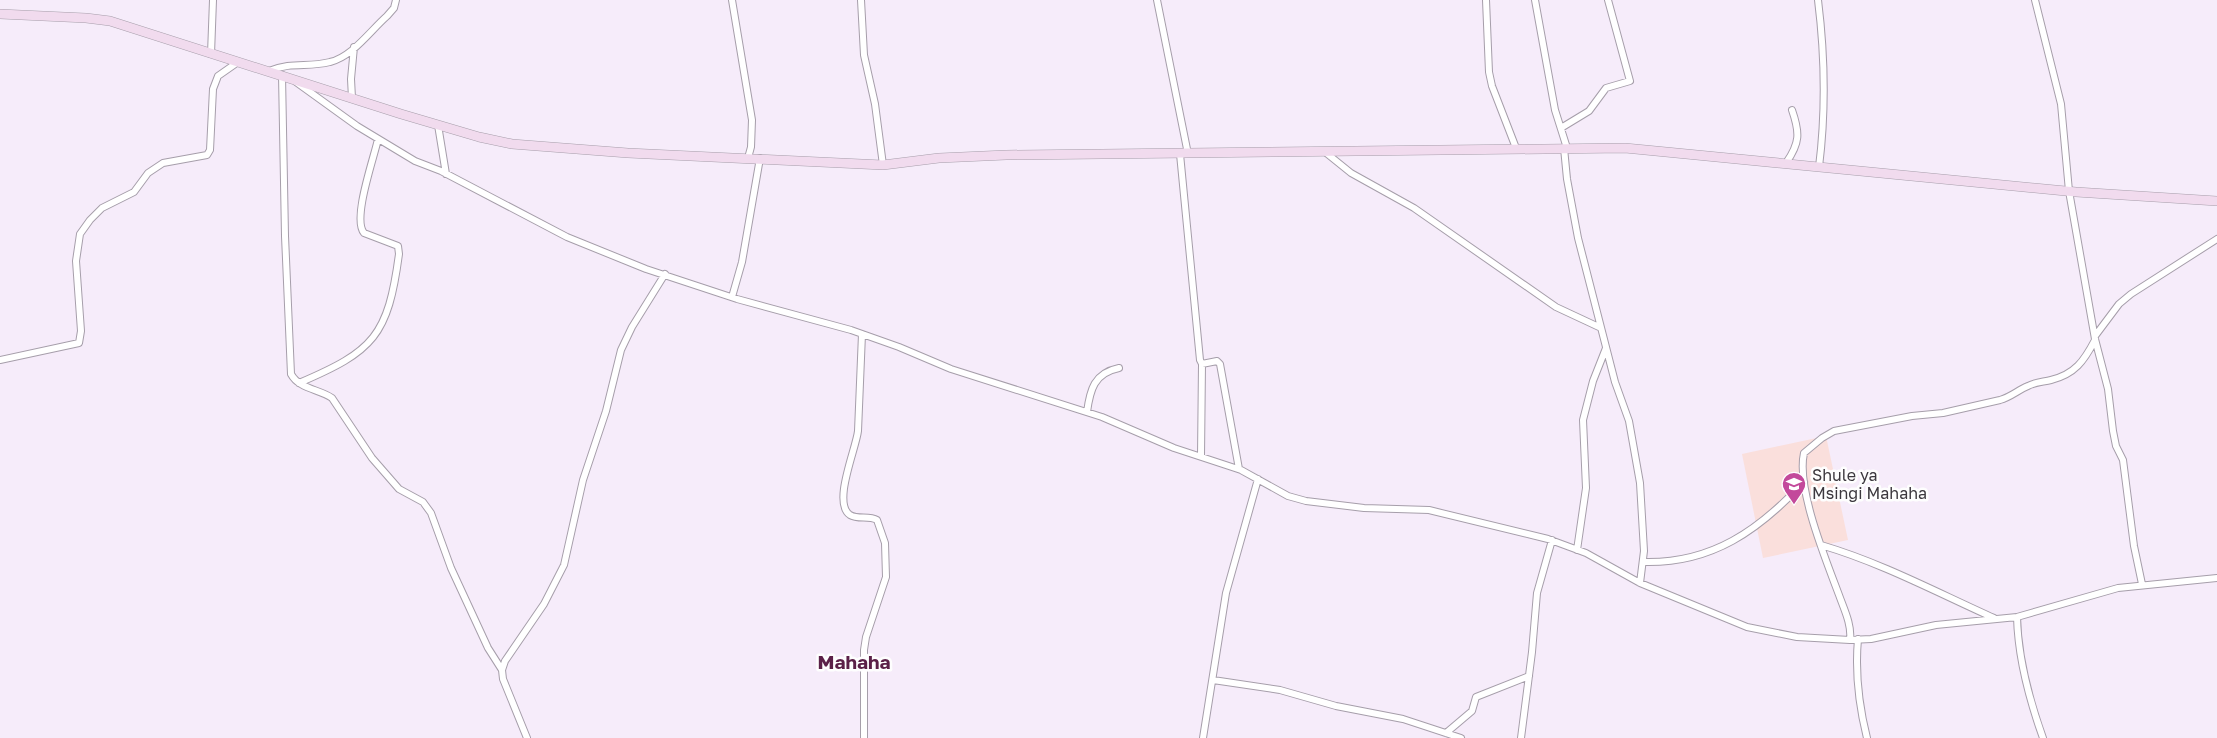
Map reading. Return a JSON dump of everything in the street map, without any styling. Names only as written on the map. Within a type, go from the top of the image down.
[{"type":"main road","points":[[0,14],[110,21],[438,125],[479,137],[530,146],[882,165],[939,158],[1006,155],[1625,148],[2069,191],[2217,201]]},
{"type":"street","points":[[211,54],[213,38],[212,0]]},
{"type":"street","points":[[269,71],[284,64],[329,63],[340,59],[387,16],[394,8],[396,0]]},
{"type":"street","points":[[732,0],[752,120],[751,147],[748,158]]},
{"type":"street","points":[[861,0],[864,55],[875,104],[882,165]]},
{"type":"street","points":[[1157,0],[1184,154],[1198,322],[1198,346],[1202,364],[1200,456]]},
{"type":"street","points":[[1486,0],[1489,72],[1492,86],[1516,148]]},
{"type":"street","points":[[1535,0],[1549,82],[1566,148],[1566,179],[1578,238],[1615,382],[1629,421],[1640,483],[1644,551],[1640,583]]},
{"type":"street","points":[[1561,128],[1589,111],[1606,88],[1630,81],[1608,0]]},
{"type":"street","points":[[1818,0],[1824,81],[1823,137],[1819,167]]},
{"type":"street","points":[[2035,0],[2061,104],[2069,191],[2095,338],[2108,389],[2116,446],[2123,460],[2134,546],[2142,584]]},
{"type":"street","points":[[352,98],[351,79],[354,47]]},
{"type":"street","points":[[0,360],[79,343],[81,331],[76,261],[80,234],[102,208],[134,192],[142,180],[157,166],[172,160],[207,155],[210,150],[213,88],[218,76],[238,62]]},
{"type":"street","points":[[286,76],[378,140],[415,161],[446,174],[567,237],[646,269],[732,297],[900,346],[951,369],[1087,412],[1200,456],[1239,469],[1288,496],[1306,501],[1364,508],[1429,510],[1552,540],[1577,550],[1640,583],[1694,608],[1747,627],[1797,637],[1850,640],[1871,638],[1936,624],[2017,617],[2098,593],[2142,584],[2217,578]]},
{"type":"street","points":[[286,76],[290,369],[292,378],[299,383],[324,392],[332,398],[372,458],[399,490],[423,502],[431,512],[451,568],[488,648],[502,670]]},
{"type":"street","points":[[1786,163],[1798,142],[1798,131],[1792,110]]},
{"type":"street","points":[[438,125],[446,174]]},
{"type":"street","points":[[299,383],[353,357],[373,339],[390,308],[399,254],[398,246],[385,239],[364,234],[360,224],[366,184],[378,140]]},
{"type":"street","points":[[1325,152],[1352,173],[1414,208],[1556,307],[1602,328]]},
{"type":"street","points":[[732,297],[742,262],[760,158]]},
{"type":"street","points":[[1850,640],[1848,623],[1820,545],[1804,482],[1802,462],[1804,453],[1834,431],[1912,416],[1943,413],[2008,398],[2026,386],[2063,377],[2076,370],[2087,357],[2095,338],[2113,311],[2130,294],[2217,239]]},
{"type":"street","points":[[527,738],[503,679],[502,670],[505,661],[544,604],[564,566],[582,486],[606,411],[621,350],[632,326],[665,274]]},
{"type":"street","points":[[862,334],[857,445],[845,476],[844,504],[848,514],[852,516],[877,520],[885,543],[886,577],[866,637],[864,650],[864,738]]},
{"type":"street","points":[[1577,550],[1586,488],[1583,420],[1593,381],[1606,347]]},
{"type":"street","points":[[1202,364],[1217,361],[1220,364],[1239,469]]},
{"type":"street","points":[[1087,412],[1093,385],[1097,378],[1109,370],[1118,368]]},
{"type":"street","points":[[1203,738],[1226,592],[1258,479]]},
{"type":"street","points":[[1643,562],[1676,560],[1710,551],[1735,540],[1757,527],[1782,506],[1804,482]]},
{"type":"street","points":[[1521,738],[1537,593],[1552,540]]},
{"type":"street","points":[[1820,545],[1868,560],[1995,618]]},
{"type":"street","points":[[2017,617],[2018,643],[2029,694],[2043,738]]},
{"type":"street","points":[[1858,639],[1857,672],[1861,712],[1867,738]]},
{"type":"street","points":[[1446,733],[1472,711],[1476,697],[1529,676]]},
{"type":"street","points":[[1213,680],[1290,692],[1336,706],[1403,718],[1461,738]]},
{"type":"shaded area","points":[[1826,436],[1848,540],[1763,558],[1742,454]]},
{"type":"place","name":"Shule ya Msingi Mahaha","points":[[1794,505]]},
{"type":"district","name":"Mahaha","points":[[854,662]]}]
